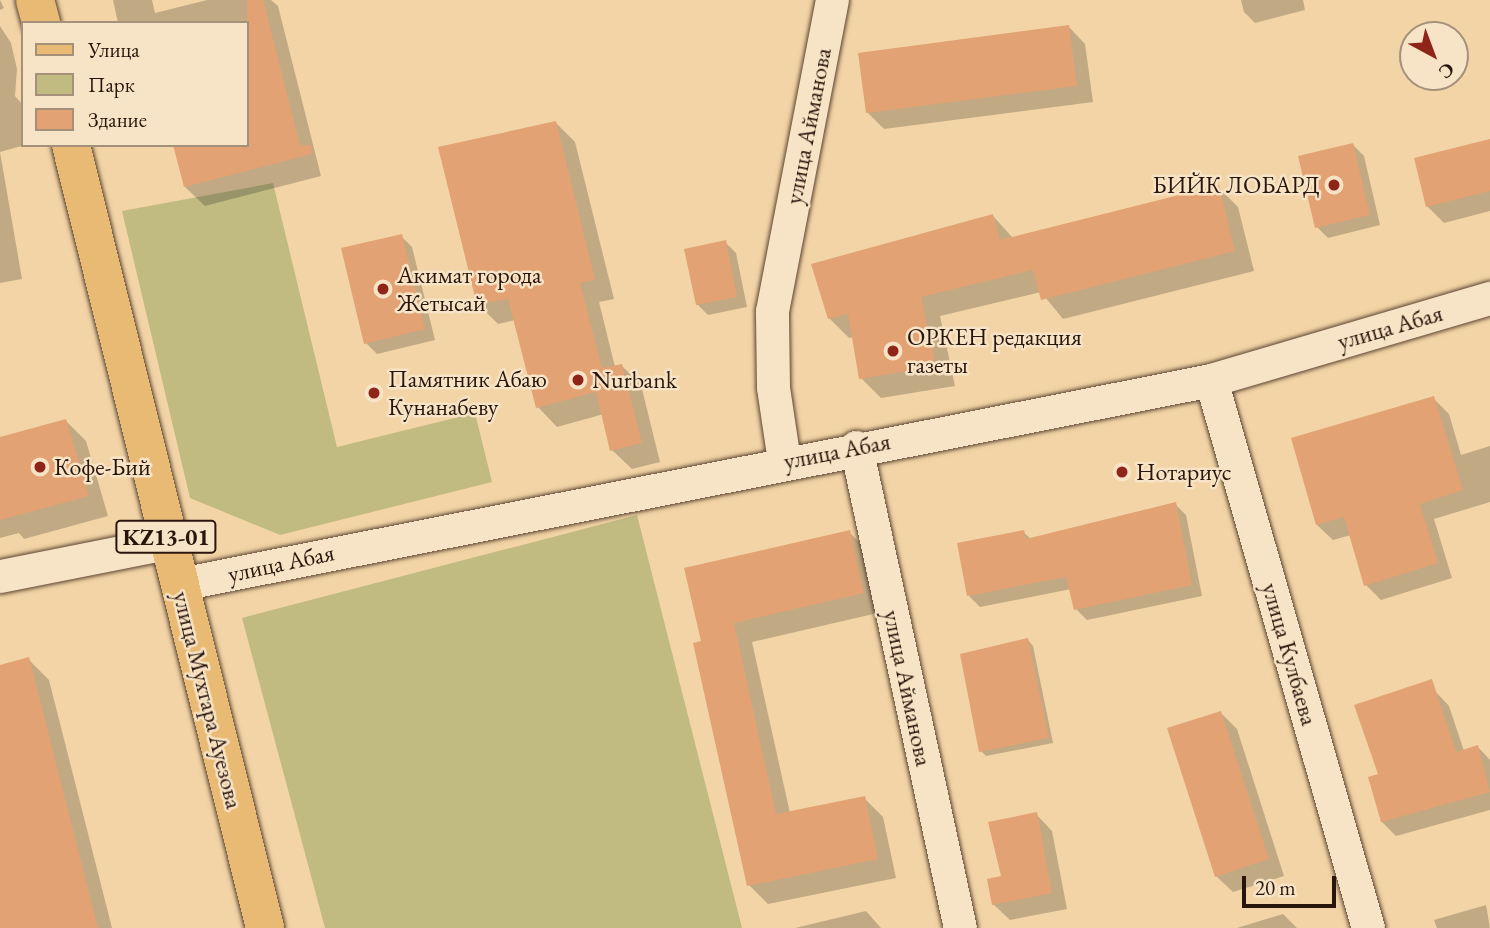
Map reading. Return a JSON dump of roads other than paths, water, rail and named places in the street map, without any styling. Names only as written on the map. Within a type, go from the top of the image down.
[{"type":"main road","points":[[35,0],[40,21]]},
{"type":"main road","name":"улица Мухтара Ауезова","points":[[71,147],[167,543],[180,584],[265,928]]},
{"type":"street","name":"улица Айманова","points":[[784,461],[773,387],[772,311],[832,0]]},
{"type":"street","name":"улица Абая","points":[[180,584],[784,461],[1211,380],[1490,298]]},
{"type":"street","name":"улица Кулбаева","points":[[1211,380],[1368,928]]},
{"type":"street","name":"улица Айманова","points":[[856,447],[960,928]]},
{"type":"street","points":[[0,576],[167,543]]},
{"type":"place","name":"БИЙК ЛОБАРД","points":[[1334,185]]},
{"type":"place","name":"Акимат города Жетысай","points":[[383,289]]},
{"type":"place","name":"ОРКЕН редакция газеты","points":[[893,351]]},
{"type":"place","name":"Nurbank","points":[[578,380]]},
{"type":"place","name":"Памятник Абаю Кунанабеву","points":[[374,393]]},
{"type":"place","name":"Кофе-Бий","points":[[40,467]]},
{"type":"place","name":"Нотариус","points":[[1122,472]]}]
